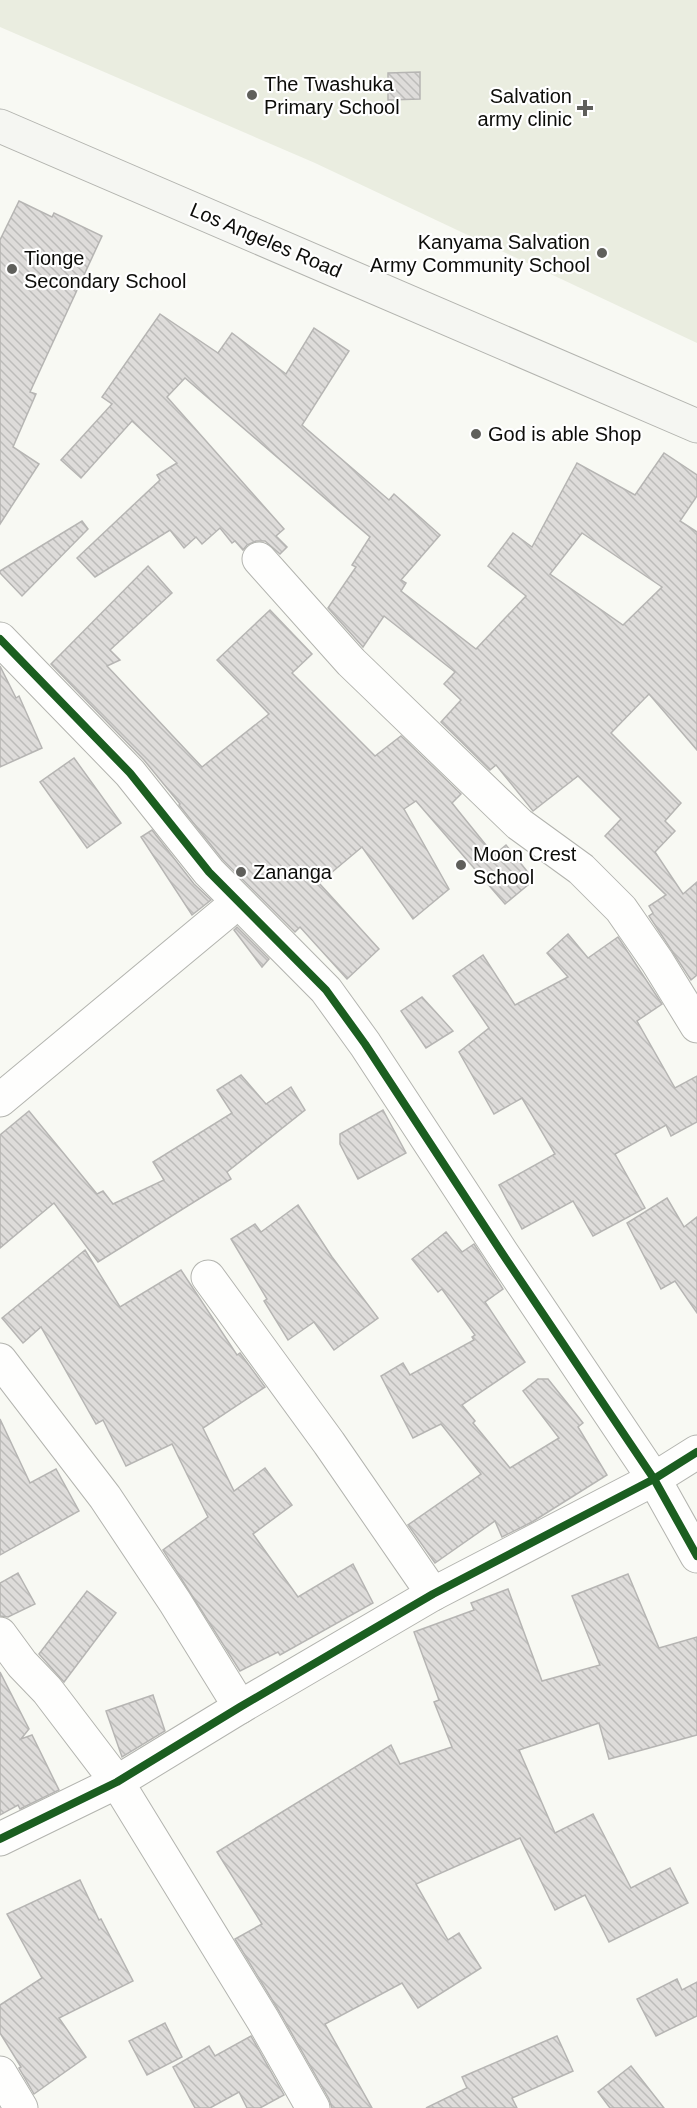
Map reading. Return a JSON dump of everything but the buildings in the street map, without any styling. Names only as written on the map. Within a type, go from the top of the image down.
[{"type":"main road","name":"Los Angeles Road","points":[[0,126],[697,426]]},
{"type":"street","points":[[258,560],[351,662],[519,824],[581,869],[621,909],[657,961],[697,1026]]},
{"type":"street","points":[[0,639],[130,773],[209,872],[326,990],[365,1044],[654,1479],[697,1556]]},
{"type":"street","points":[[0,1100],[226,912],[236,901]]},
{"type":"street","points":[[208,1277],[433,1594]]},
{"type":"street","points":[[0,1360],[105,1497],[175,1602],[240,1707]]},
{"type":"street","points":[[0,1839],[117,1782],[433,1594],[654,1479],[697,1452]]},
{"type":"street","points":[[0,1634],[22,1665],[46,1690],[117,1782],[263,2020],[314,2108]]},
{"type":"street","points":[[0,2073],[21,2108]]},
{"type":"shaded area","name":"Kanyama Salvation Army Community School","points":[[0,0],[697,0],[697,343],[315,163],[0,27]]},
{"type":"cycle path","points":[[0,639],[130,773],[209,872],[326,990],[365,1044],[654,1479],[697,1556]]},
{"type":"cycle path","points":[[0,1839],[117,1782],[433,1594],[654,1479],[697,1452]]},
{"type":"place","name":"The Twashuka Primary School","points":[[252,95]]},
{"type":"place","name":"Salvation army clinic","points":[[585,108]]},
{"type":"place","name":"Kanyama Salvation Army Community School","points":[[602,253]]},
{"type":"place","name":"Tionge Secondary School","points":[[12,269]]},
{"type":"place","name":"God is able Shop","points":[[476,434]]},
{"type":"place","name":"Moon Crest School","points":[[461,865]]},
{"type":"place","name":"Zananga","points":[[241,872]]}]
